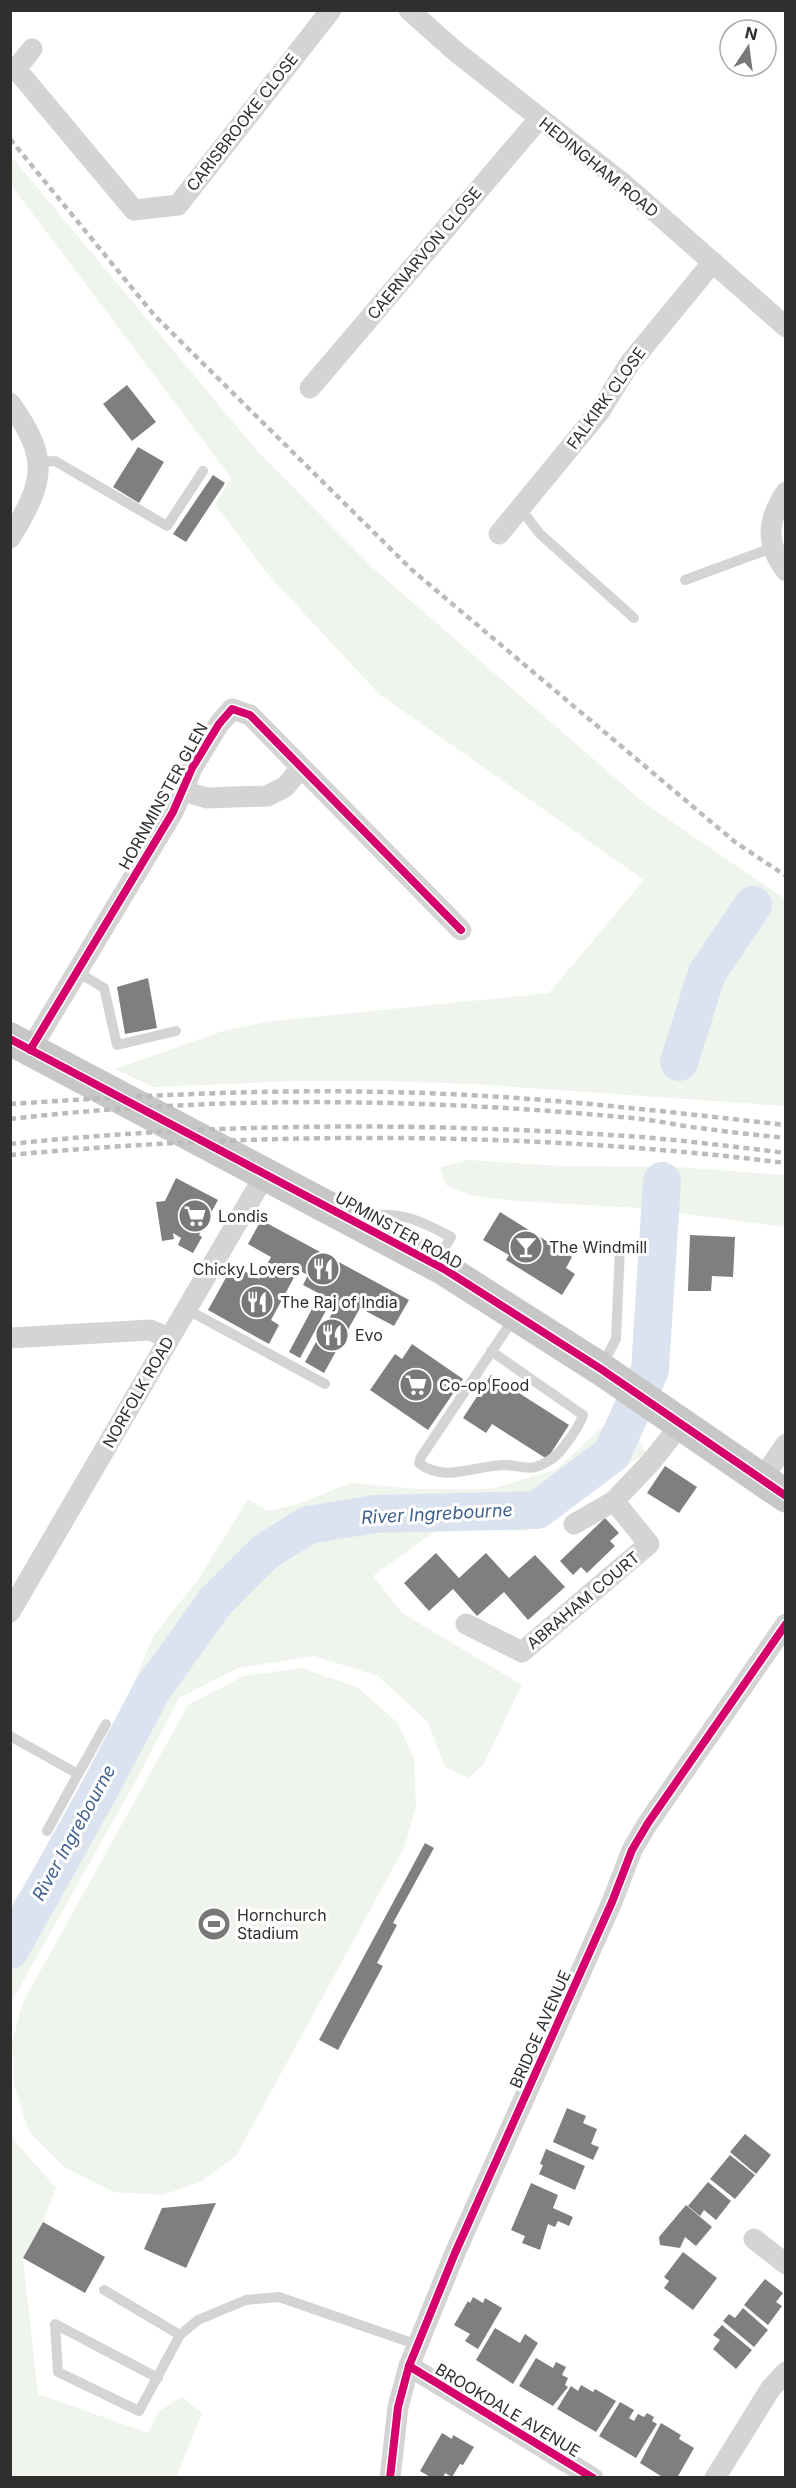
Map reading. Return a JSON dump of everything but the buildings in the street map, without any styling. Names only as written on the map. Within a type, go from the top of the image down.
[{"type":"main road","name":"UPMINSTER ROAD","points":[[20,1045],[266,1173],[435,1265],[653,1404],[774,1487]]},
{"type":"street","name":"CARISBROOKE CLOSE","points":[[32,49],[16,69],[134,210],[178,205],[331,10]]},
{"type":"street","name":"HEDINGHAM ROAD","points":[[409,10],[455,51],[625,185],[786,327]]},
{"type":"street","name":"CAERNARVON CLOSE","points":[[310,388],[539,119]]},
{"type":"street","name":"FALKIRK CLOSE","points":[[499,534],[600,411],[630,363],[713,262]]},
{"type":"street","points":[[10,403],[28,428],[36,445],[38,462],[38,477],[31,504],[10,538]]},
{"type":"street","points":[[786,492],[774,510],[771,530],[772,548],[786,572]]},
{"type":"street","name":"HORNMINSTER GLEN","points":[[20,1045],[76,971],[172,812],[192,768],[219,724],[232,709],[250,715],[462,930]]},
{"type":"street","name":"HORNMINSTER GLEN","points":[[183,791],[207,798],[267,796],[285,787],[301,768]]},
{"type":"street","name":"NORFOLK ROAD","points":[[10,1612],[266,1173]]},
{"type":"street","points":[[10,1338],[150,1330],[169,1338]]},
{"type":"street","points":[[574,1524],[614,1501],[650,1463],[682,1423]]},
{"type":"street","points":[[774,1487],[786,1444]]},
{"type":"street","name":"ABRAHAM COURT","points":[[466,1624],[522,1652],[649,1544],[614,1501]]},
{"type":"street","name":"BRIDGE AVENUE","points":[[390,2478],[398,2407],[409,2366],[455,2253],[612,1902],[632,1850],[648,1823],[786,1624]]},
{"type":"street","points":[[754,2239],[786,2264]]},
{"type":"street","name":"BROOKDALE AVENUE","points":[[409,2366],[593,2478]]},
{"type":"street","points":[[715,2478],[771,2388],[786,2372]]},
{"type":"lane","points":[[38,462],[55,461],[167,526],[203,471]]},
{"type":"lane","points":[[519,508],[540,534],[634,618]]},
{"type":"lane","points":[[685,580],[772,548]]},
{"type":"lane","points":[[76,971],[104,988],[117,1045],[176,1030]]},
{"type":"lane","points":[[585,1246],[620,1248],[616,1339],[604,1359],[613,1378]]},
{"type":"lane","points":[[186,1310],[325,1384]]},
{"type":"lane","points":[[491,1351],[584,1416],[580,1424],[552,1460],[530,1470],[505,1465],[454,1473],[425,1468],[419,1463],[421,1457],[491,1351],[516,1315]]},
{"type":"lane","points":[[46,1831],[106,1724]]},
{"type":"lane","points":[[10,1736],[78,1774]]},
{"type":"lane","points":[[104,2290],[180,2335]]},
{"type":"lane","points":[[158,2378],[55,2324],[58,2372],[139,2411],[158,2378],[180,2335],[198,2320],[246,2300],[279,2297],[418,2345]]},
{"type":"shaded area","points":[[11,156],[259,453],[373,568],[643,802],[785,899],[785,1106],[473,1084],[384,1081],[297,1081],[153,1087],[115,1069],[226,1030],[272,1021],[549,993],[644,880],[379,694],[272,579],[215,505],[231,478],[11,185]]},
{"type":"shaded area","points":[[469,1160],[561,1166],[678,1167],[785,1175],[785,1227],[640,1208],[516,1201],[473,1196],[446,1185],[440,1167]]},
{"type":"shaded area","points":[[609,1421],[634,1431],[646,1453],[526,1531],[438,1529],[373,1576],[402,1613],[522,1685],[483,1765],[468,1778],[445,1767],[428,1722],[378,1676],[314,1656],[238,1668],[179,1698],[139,1775],[11,2003],[11,1906],[36,1867],[125,1703],[153,1637],[199,1578],[248,1499],[268,1511],[295,1505],[351,1483],[418,1489],[491,1489],[557,1469]]},
{"type":"shaded area","name":"Hornchurch Stadium","points":[[302,1668],[357,1687],[397,1722],[414,1758],[416,1805],[405,1846],[236,2156],[200,2182],[163,2195],[114,2192],[64,2167],[29,2132],[14,2085],[12,2042],[23,2002],[188,1705],[244,1676]]},
{"type":"shaded area","points":[[10,2132],[13,2139],[56,2188],[43,2222],[23,2258],[38,2394],[148,2433],[159,2411],[182,2397],[202,2413],[176,2477],[142,2477],[133,2472],[139,2477],[11,2477]]},
{"type":"waterway","name":"River Ingrebourne","points":[[679,1062],[707,973],[753,905]]},
{"type":"waterway","name":"River Ingrebourne","points":[[10,1950],[152,1690],[215,1602],[265,1552],[308,1525],[375,1514],[537,1510],[612,1454],[650,1370],[662,1181]]},
{"type":"railway","points":[[10,139],[155,316],[412,570],[735,842],[786,876]]},
{"type":"railway","points":[[10,1104],[243,1092],[434,1093],[635,1108],[786,1125]]},
{"type":"railway","points":[[10,1119],[168,1106],[247,1103],[405,1103],[641,1119],[786,1138]]},
{"type":"railway","points":[[10,1144],[246,1128],[405,1127],[641,1137],[786,1153]]},
{"type":"railway","points":[[10,1155],[204,1142],[398,1138],[593,1145],[689,1152],[786,1163]]},
{"type":"cycle path","points":[[30,1050],[173,812],[192,768],[219,724],[232,709],[250,715],[461,930]]},
{"type":"cycle path","points":[[10,1039],[444,1269],[601,1369],[786,1496]]},
{"type":"cycle path","points":[[390,2478],[398,2407],[409,2366],[455,2253],[612,1902],[632,1850],[648,1823],[786,1624]]},
{"type":"cycle path","points":[[409,2366],[593,2478]]},
{"type":"place","name":"Londis","points":[[195,1216]]},
{"type":"place","name":"The Windmill","points":[[526,1247]]},
{"type":"place","name":"Chicky Lovers","points":[[323,1269]]},
{"type":"place","name":"The Raj of India","points":[[257,1302]]},
{"type":"place","name":"Evo","points":[[332,1335]]},
{"type":"place","name":"Co-op Food","points":[[416,1385]]},
{"type":"place","name":"Hornchurch Stadium","points":[[214,1924]]}]
